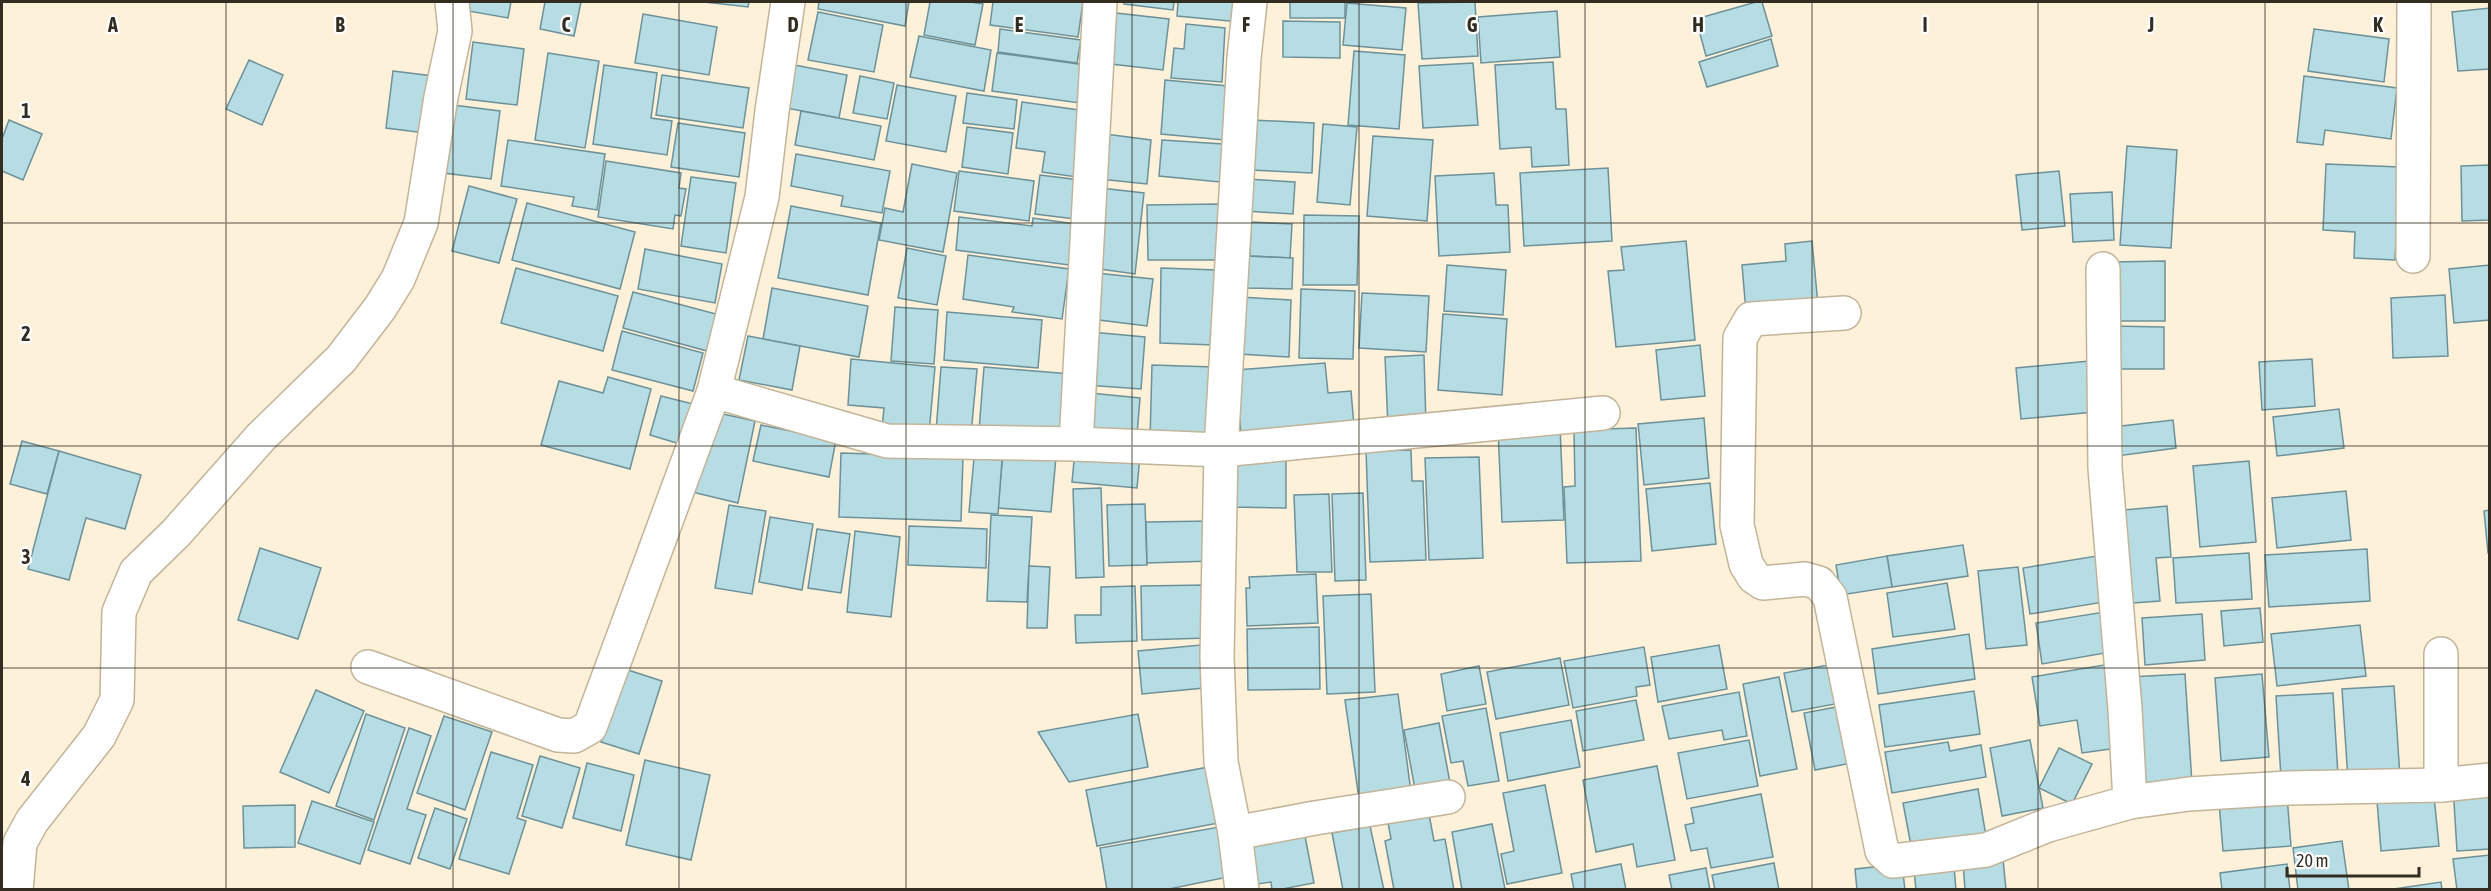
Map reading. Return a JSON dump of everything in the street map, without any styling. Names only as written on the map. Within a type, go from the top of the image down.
[{"type":"street","points":[[16,890],[20,843],[32,821],[99,736],[117,700],[118,612],[136,572],[176,533],[261,437],[341,359],[380,308],[398,279],[421,223],[441,97],[455,31],[452,2]]},
{"type":"street","points":[[368,667],[558,735],[574,736],[590,727],[714,391],[762,197],[788,2]]},
{"type":"street","points":[[1076,444],[1100,2]]},
{"type":"street","points":[[1242,890],[1235,833],[1221,762],[1217,657],[1221,450],[1250,2]]},
{"type":"street","points":[[2413,256],[2414,2]]},
{"type":"street","points":[[2103,269],[2105,468],[2125,709],[2130,802]]},
{"type":"street","points":[[1844,313],[1751,319],[1740,338],[1737,525],[1746,564],[1754,577],[1763,584],[1805,579],[1819,583],[1830,597],[1882,851],[1893,861],[1900,862],[1986,850],[2048,825],[2130,802],[2189,794],[2288,788],[2441,785],[2490,780]]},
{"type":"street","points":[[714,391],[887,441],[1076,444],[1221,450],[1603,413]]},
{"type":"street","points":[[2441,654],[2441,785]]},
{"type":"street","points":[[1235,833],[1448,797]]},
{"type":"building","points":[[469,2],[511,2],[508,18],[468,11]]},
{"type":"building","points":[[545,2],[581,2],[574,36],[540,29]]},
{"type":"building","points":[[704,2],[749,2],[748,7]]},
{"type":"building","points":[[819,2],[909,2],[905,26],[818,9]]},
{"type":"building","points":[[930,2],[983,4],[975,45],[924,35]]},
{"type":"building","points":[[993,2],[1083,2],[1078,37],[990,25]]},
{"type":"building","points":[[1124,2],[1174,2],[1173,10],[1124,4]]},
{"type":"building","points":[[1178,2],[1242,2],[1240,22],[1177,16]]},
{"type":"building","points":[[1290,2],[1345,2],[1345,18],[1290,18]]},
{"type":"building","points":[[1475,2],[1478,56],[1422,59],[1418,3]]},
{"type":"building","points":[[1762,2],[1772,36],[1706,56],[1696,19]]},
{"type":"building","points":[[1347,3],[1406,8],[1402,50],[1343,45]]},
{"type":"building","points":[[2490,8],[2490,69],[2458,71],[2452,12]]},
{"type":"building","points":[[1557,11],[1560,57],[1481,63],[1478,17]]},
{"type":"building","points":[[818,12],[883,25],[874,72],[808,60]]},
{"type":"building","points":[[1107,12],[1169,19],[1163,70],[1102,63]]},
{"type":"building","points":[[643,14],[717,27],[709,75],[635,63]]},
{"type":"building","points":[[1283,21],[1340,22],[1340,58],[1283,57]]},
{"type":"building","points":[[1186,24],[1225,28],[1222,82],[1171,78],[1174,48],[1184,49]]},
{"type":"building","points":[[1000,29],[1081,40],[1077,63],[998,52]]},
{"type":"building","points":[[2314,29],[2389,39],[2384,82],[2308,71]]},
{"type":"building","points":[[919,36],[991,50],[984,91],[910,77]]},
{"type":"building","points":[[1771,39],[1778,66],[1707,87],[1699,62]]},
{"type":"building","points":[[473,42],[524,49],[517,105],[466,99]]},
{"type":"building","points":[[1354,51],[1405,55],[1399,129],[1348,125]]},
{"type":"building","points":[[548,53],[599,61],[585,148],[535,140]]},
{"type":"building","points":[[997,53],[1093,66],[1087,104],[992,91]]},
{"type":"building","points":[[249,60],[283,75],[262,125],[226,109]]},
{"type":"building","points":[[1553,62],[1556,109],[1566,109],[1569,165],[1532,167],[1531,147],[1500,149],[1495,65]]},
{"type":"building","points":[[784,63],[847,75],[839,118],[776,106]]},
{"type":"building","points":[[1473,63],[1478,125],[1423,128],[1419,66]]},
{"type":"building","points":[[604,65],[657,73],[651,118],[672,121],[667,155],[593,144]]},
{"type":"building","points":[[393,71],[433,76],[425,133],[386,128]]},
{"type":"building","points":[[662,75],[749,88],[743,128],[656,115]]},
{"type":"building","points":[[860,76],[894,83],[887,119],[853,113]]},
{"type":"building","points":[[2304,76],[2397,88],[2391,139],[2325,130],[2323,145],[2297,142]]},
{"type":"building","points":[[1165,80],[1228,86],[1224,140],[1161,134]]},
{"type":"building","points":[[897,85],[956,96],[946,152],[886,141]]},
{"type":"building","points":[[967,93],[1017,100],[1014,129],[963,123]]},
{"type":"building","points":[[1022,102],[1086,111],[1077,177],[1042,172],[1045,152],[1016,148]]},
{"type":"building","points":[[453,105],[500,111],[491,179],[444,173]]},
{"type":"building","points":[[801,111],[881,126],[874,160],[795,145]]},
{"type":"building","points":[[9,120],[42,134],[23,180],[2,171],[2,139]]},
{"type":"building","points":[[1252,120],[1314,123],[1312,173],[1250,170]]},
{"type":"building","points":[[678,123],[745,133],[739,177],[671,167]]},
{"type":"building","points":[[1323,124],[1357,127],[1350,205],[1317,202]]},
{"type":"building","points":[[967,127],[1013,133],[1008,174],[962,167]]},
{"type":"building","points":[[1105,134],[1151,140],[1147,184],[1100,179]]},
{"type":"building","points":[[1373,136],[1433,140],[1427,221],[1367,216]]},
{"type":"building","points":[[508,140],[605,154],[597,210],[572,206],[574,197],[501,186]]},
{"type":"building","points":[[1162,140],[1223,144],[1220,182],[1159,176]]},
{"type":"building","points":[[2127,146],[2177,150],[2171,248],[2120,245]]},
{"type":"building","points":[[796,154],[890,171],[882,213],[841,206],[843,196],[791,186]]},
{"type":"building","points":[[606,161],[681,173],[679,188],[686,189],[681,216],[675,215],[673,229],[598,217]]},
{"type":"building","points":[[912,164],[957,173],[943,252],[879,240],[885,208],[903,212]]},
{"type":"building","points":[[2326,164],[2400,167],[2395,260],[2354,258],[2355,232],[2323,230]]},
{"type":"building","points":[[2490,165],[2490,220],[2462,221],[2461,166]]},
{"type":"building","points":[[1608,168],[1612,241],[1524,246],[1520,173]]},
{"type":"building","points":[[959,171],[1034,181],[1029,221],[954,211]]},
{"type":"building","points":[[2059,171],[2065,226],[2022,230],[2016,175]]},
{"type":"building","points":[[1494,173],[1496,205],[1508,205],[1510,252],[1439,256],[1435,176]]},
{"type":"building","points":[[1040,175],[1080,180],[1075,219],[1035,214]]},
{"type":"building","points":[[691,177],[736,183],[726,253],[681,246]]},
{"type":"building","points":[[1246,179],[1295,182],[1293,214],[1245,211]]},
{"type":"building","points":[[469,186],[517,199],[499,263],[452,251]]},
{"type":"building","points":[[1101,188],[1144,193],[1135,274],[1093,268]]},
{"type":"building","points":[[2112,192],[2114,240],[2073,242],[2070,194]]},
{"type":"building","points":[[527,203],[635,232],[620,289],[512,260]]},
{"type":"building","points":[[1219,204],[1219,260],[1148,260],[1147,205]]},
{"type":"building","points":[[791,206],[881,223],[868,295],[778,278]]},
{"type":"building","points":[[1304,215],[1359,216],[1357,285],[1303,285]]},
{"type":"building","points":[[959,217],[1032,226],[1033,218],[1075,224],[1069,265],[956,250]]},
{"type":"building","points":[[1251,222],[1292,224],[1290,258],[1250,256]]},
{"type":"building","points":[[1686,241],[1695,340],[1616,347],[1608,271],[1624,270],[1621,247]]},
{"type":"building","points":[[1812,241],[1818,305],[1746,312],[1742,265],[1786,261],[1785,244]]},
{"type":"building","points":[[907,248],[946,256],[937,305],[898,298]]},
{"type":"building","points":[[645,249],[722,264],[715,303],[638,289]]},
{"type":"building","points":[[968,255],[1069,269],[1062,319],[1012,312],[1014,307],[963,299]]},
{"type":"building","points":[[1245,256],[1293,258],[1292,289],[1244,288]]},
{"type":"building","points":[[2165,261],[2165,321],[2113,321],[2112,262]]},
{"type":"building","points":[[1447,265],[1506,270],[1503,315],[1444,311]]},
{"type":"building","points":[[2490,265],[2490,320],[2454,323],[2449,269]]},
{"type":"building","points":[[516,268],[618,296],[603,351],[501,323]]},
{"type":"building","points":[[1161,268],[1217,270],[1214,345],[1160,343]]},
{"type":"building","points":[[1096,273],[1153,279],[1147,326],[1091,319]]},
{"type":"building","points":[[772,288],[868,306],[859,357],[763,339]]},
{"type":"building","points":[[1301,289],[1355,291],[1353,359],[1299,358]]},
{"type":"building","points":[[633,292],[716,314],[707,351],[623,328]]},
{"type":"building","points":[[1362,293],[1429,296],[1426,352],[1359,348]]},
{"type":"building","points":[[2445,295],[2448,356],[2393,358],[2391,298]]},
{"type":"building","points":[[1240,297],[1291,300],[1289,357],[1238,354]]},
{"type":"building","points":[[895,307],[938,310],[934,364],[891,361]]},
{"type":"building","points":[[947,312],[1042,320],[1038,368],[944,360]]},
{"type":"building","points":[[1443,314],[1507,319],[1502,395],[1438,390]]},
{"type":"building","points":[[2110,326],[2164,327],[2164,369],[2110,369]]},
{"type":"building","points":[[622,331],[703,353],[693,391],[612,370]]},
{"type":"building","points":[[1091,332],[1145,337],[1141,389],[1086,385]]},
{"type":"building","points":[[748,336],[800,346],[792,390],[739,380]]},
{"type":"building","points":[[1700,345],[1705,396],[1661,400],[1656,350]]},
{"type":"building","points":[[1424,355],[1426,426],[1388,427],[1385,357]]},
{"type":"building","points":[[851,359],[935,367],[929,433],[882,428],[884,408],[848,405]]},
{"type":"building","points":[[2312,359],[2315,406],[2262,410],[2259,362]]},
{"type":"building","points":[[2089,361],[2094,412],[2021,419],[2016,368]]},
{"type":"building","points":[[1325,363],[1328,393],[1351,391],[1354,426],[1241,435],[1236,370]]},
{"type":"building","points":[[1152,365],[1214,367],[1213,441],[1150,439]]},
{"type":"building","points":[[941,367],[977,369],[971,435],[936,432]]},
{"type":"building","points":[[984,367],[1071,374],[1065,437],[979,430]]},
{"type":"building","points":[[608,377],[651,389],[630,469],[541,445],[559,381],[603,393]]},
{"type":"building","points":[[1090,393],[1140,398],[1137,435],[1087,431]]},
{"type":"building","points":[[661,396],[701,406],[690,447],[650,435]]},
{"type":"building","points":[[2339,409],[2344,448],[2277,456],[2273,417]]},
{"type":"building","points":[[709,411],[755,421],[738,503],[692,492]]},
{"type":"building","points":[[1704,418],[1709,478],[1644,485],[1638,424]]},
{"type":"building","points":[[2173,420],[2176,448],[2117,456],[2113,427]]},
{"type":"building","points":[[761,425],[836,440],[829,477],[753,461]]},
{"type":"building","points":[[1560,427],[1564,520],[1502,522],[1498,429]]},
{"type":"building","points":[[1636,428],[1641,561],[1567,563],[1564,487],[1575,486],[1574,430]]},
{"type":"building","points":[[22,441],[59,451],[47,494],[10,484]]},
{"type":"building","points":[[1411,450],[1412,481],[1423,481],[1426,560],[1370,562],[1366,451]]},
{"type":"building","points":[[59,451],[141,475],[125,529],[86,518],[69,580],[28,569]]},
{"type":"building","points":[[1075,451],[1140,456],[1137,488],[1072,482]]},
{"type":"building","points":[[1003,452],[1056,457],[1051,512],[998,508]]},
{"type":"building","points":[[841,453],[963,457],[961,521],[839,517]]},
{"type":"building","points":[[1231,453],[1286,453],[1286,508],[1231,507]]},
{"type":"building","points":[[1479,457],[1483,558],[1429,560],[1425,458]]},
{"type":"building","points":[[974,458],[1002,460],[998,514],[969,512]]},
{"type":"building","points":[[2249,461],[2256,542],[2200,547],[2193,466]]},
{"type":"building","points":[[1710,483],[1716,544],[1652,551],[1646,489]]},
{"type":"building","points":[[1101,488],[1104,577],[1076,578],[1073,489]]},
{"type":"building","points":[[2346,491],[2351,540],[2277,548],[2272,498]]},
{"type":"building","points":[[1363,493],[1366,580],[1335,581],[1332,494]]},
{"type":"building","points":[[1329,494],[1332,572],[1297,572],[1294,495]]},
{"type":"building","points":[[1145,504],[1147,565],[1109,566],[1107,505]]},
{"type":"building","points":[[729,505],[766,511],[752,594],[715,588]]},
{"type":"building","points":[[2167,506],[2171,557],[2156,558],[2160,601],[2120,604],[2113,511]]},
{"type":"building","points":[[2490,510],[2490,553],[2488,553],[2484,511]]},
{"type":"building","points":[[991,515],[1032,517],[1027,602],[987,601]]},
{"type":"building","points":[[770,517],[813,524],[802,590],[759,582]]},
{"type":"building","points":[[1212,521],[1213,561],[1147,563],[1146,522]]},
{"type":"building","points":[[909,526],[987,529],[986,568],[908,565]]},
{"type":"building","points":[[817,529],[850,534],[841,593],[808,588]]},
{"type":"building","points":[[855,531],[900,537],[891,617],[847,612]]},
{"type":"building","points":[[1963,545],[1968,576],[1892,587],[1887,556]]},
{"type":"building","points":[[260,548],[321,568],[298,639],[238,620]]},
{"type":"building","points":[[2367,549],[2370,601],[2269,607],[2265,555]]},
{"type":"building","points":[[2249,553],[2252,599],[2176,603],[2173,558]]},
{"type":"building","points":[[2103,555],[2110,601],[2030,614],[2023,568]]},
{"type":"building","points":[[1887,556],[1892,587],[1841,595],[1836,565]]},
{"type":"building","points":[[1029,566],[1050,567],[1047,628],[1027,628]]},
{"type":"building","points":[[2018,567],[2027,645],[1986,649],[1978,571]]},
{"type":"building","points":[[1316,574],[1318,623],[1247,626],[1246,588],[1250,588],[1249,577]]},
{"type":"building","points":[[1947,583],[1955,629],[1893,637],[1887,593]]},
{"type":"building","points":[[1206,585],[1207,638],[1142,640],[1141,586]]},
{"type":"building","points":[[1135,586],[1137,641],[1076,643],[1075,615],[1101,615],[1101,587]]},
{"type":"building","points":[[1371,594],[1375,692],[1327,694],[1323,596]]},
{"type":"building","points":[[2260,608],[2263,642],[2224,646],[2221,611]]},
{"type":"building","points":[[2104,612],[2111,652],[2042,664],[2036,623]]},
{"type":"building","points":[[2202,614],[2205,660],[2145,665],[2142,618]]},
{"type":"building","points":[[2360,625],[2366,676],[2277,686],[2271,634]]},
{"type":"building","points":[[1319,627],[1320,689],[1248,690],[1247,629]]},
{"type":"building","points":[[1969,634],[1975,679],[1878,694],[1872,649]]},
{"type":"building","points":[[1201,645],[1204,688],[1142,694],[1138,651]]},
{"type":"building","points":[[1719,645],[1727,689],[1658,702],[1651,657]]},
{"type":"building","points":[[1644,647],[1650,685],[1636,687],[1637,696],[1573,708],[1564,661]]},
{"type":"building","points":[[1560,658],[1569,705],[1496,719],[1487,672]]},
{"type":"building","points":[[1839,663],[1846,702],[1792,712],[1784,673]]},
{"type":"building","points":[[2110,664],[2124,747],[2082,753],[2077,720],[2040,726],[2032,677]]},
{"type":"building","points":[[1479,666],[1486,704],[1447,711],[1441,674]]},
{"type":"building","points":[[625,669],[662,681],[639,754],[601,742]]},
{"type":"building","points":[[2185,674],[2192,784],[2137,787],[2130,677]]},
{"type":"building","points":[[2262,674],[2269,757],[2221,761],[2215,678]]},
{"type":"building","points":[[1779,677],[1797,769],[1760,776],[1743,684]]},
{"type":"building","points":[[2394,686],[2400,777],[2348,780],[2342,689]]},
{"type":"building","points":[[316,690],[364,711],[329,793],[280,772]]},
{"type":"building","points":[[1974,691],[1980,734],[1885,747],[1879,705]]},
{"type":"building","points":[[1739,692],[1747,736],[1724,740],[1722,730],[1669,739],[1662,706]]},
{"type":"building","points":[[2333,693],[2338,775],[2281,778],[2276,696]]},
{"type":"building","points":[[1398,694],[1411,792],[1359,799],[1345,700]]},
{"type":"building","points":[[1636,700],[1644,740],[1583,751],[1576,711]]},
{"type":"building","points":[[1847,705],[1857,762],[1815,770],[1804,713]]},
{"type":"building","points":[[1486,708],[1499,781],[1468,786],[1463,761],[1451,763],[1442,716]]},
{"type":"building","points":[[366,714],[405,728],[374,820],[336,806]]},
{"type":"building","points":[[1138,714],[1148,767],[1069,782],[1038,732]]},
{"type":"building","points":[[444,716],[492,732],[465,810],[417,793]]},
{"type":"building","points":[[1571,720],[1580,767],[1508,781],[1500,733]]},
{"type":"building","points":[[1439,723],[1450,783],[1415,789],[1404,730]]},
{"type":"building","points":[[409,728],[431,736],[407,809],[426,815],[410,864],[368,850]]},
{"type":"building","points":[[1749,740],[1758,786],[1687,799],[1678,753]]},
{"type":"building","points":[[2030,740],[2043,808],[2002,816],[1990,748]]},
{"type":"building","points":[[1948,742],[1950,751],[1981,745],[1986,777],[1892,793],[1885,752]]},
{"type":"building","points":[[2059,748],[2092,764],[2072,804],[2039,788]]},
{"type":"building","points":[[491,752],[533,765],[517,818],[526,821],[509,874],[459,859]]},
{"type":"building","points":[[540,756],[580,768],[562,828],[522,816]]},
{"type":"building","points":[[645,760],[710,775],[691,860],[626,845]]},
{"type":"building","points":[[587,763],[634,775],[621,831],[573,818]]},
{"type":"building","points":[[1214,766],[1224,822],[1097,846],[1086,790]]},
{"type":"building","points":[[1657,766],[1675,860],[1637,867],[1633,844],[1596,852],[1583,780]]},
{"type":"building","points":[[2490,784],[2490,849],[2457,851],[2453,786]]},
{"type":"building","points":[[1545,785],[1562,873],[1507,884],[1501,854],[1514,851],[1503,793]]},
{"type":"building","points":[[1978,789],[1987,842],[1913,856],[1903,803]]},
{"type":"building","points":[[1761,794],[1773,857],[1711,868],[1707,848],[1691,851],[1685,825],[1694,823],[1691,808]]},
{"type":"building","points":[[2287,796],[2291,846],[2223,851],[2219,802]]},
{"type":"building","points":[[2434,796],[2439,846],[2381,851],[2377,801]]},
{"type":"building","points":[[312,801],[374,822],[360,864],[298,843]]},
{"type":"building","points":[[295,805],[295,847],[244,848],[243,806]]},
{"type":"building","points":[[435,808],[467,819],[450,869],[418,858]]},
{"type":"building","points":[[1428,809],[1434,841],[1445,839],[1454,890],[1394,890],[1385,841],[1391,839],[1387,817]]},
{"type":"building","points":[[1492,824],[1505,889],[1462,890],[1452,832]]},
{"type":"building","points":[[1370,826],[1384,890],[1343,890],[1332,833]]},
{"type":"building","points":[[1219,827],[1228,877],[1164,890],[1107,890],[1100,848]]},
{"type":"building","points":[[1305,836],[1314,883],[1277,890],[1272,890],[1271,882],[1250,885],[1243,847]]},
{"type":"building","points":[[2342,841],[2349,890],[2298,890],[2293,848]]},
{"type":"building","points":[[2490,855],[2490,890],[2457,890],[2453,859]]},
{"type":"building","points":[[2003,859],[2006,890],[1965,890],[1963,862]]},
{"type":"building","points":[[1774,863],[1779,890],[1715,890],[1712,875]]},
{"type":"building","points":[[1621,864],[1626,890],[1574,890],[1571,874]]},
{"type":"building","points":[[1902,864],[1905,890],[1857,890],[1855,869]]},
{"type":"building","points":[[2287,864],[2290,890],[2222,890],[2220,873]]},
{"type":"building","points":[[1954,866],[1956,890],[1916,890],[1914,870]]},
{"type":"building","points":[[1706,868],[1710,890],[1672,890],[1669,875]]},
{"type":"building","points":[[2441,882],[2442,890],[2387,890]]}]
